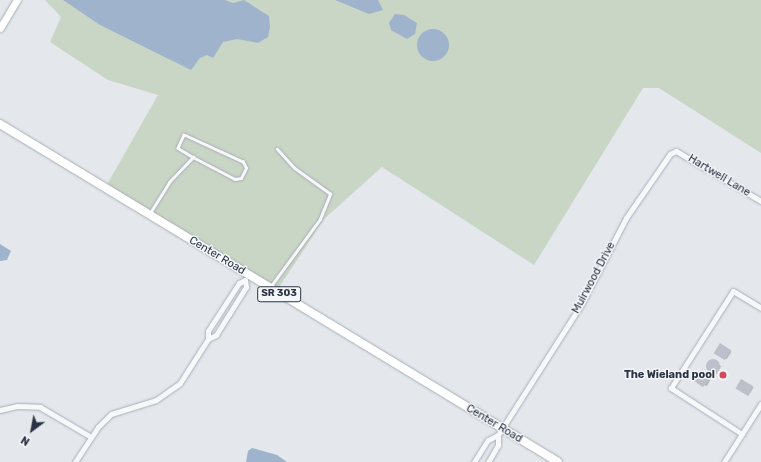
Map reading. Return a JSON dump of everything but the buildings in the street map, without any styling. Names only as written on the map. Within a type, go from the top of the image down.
[{"type":"main road","name":"Center Road","points":[[0,124],[149,215],[246,278],[270,288],[499,431],[558,462]]},
{"type":"street","points":[[0,28],[17,0]]},
{"type":"street","name":"Hartwell Lane","points":[[676,151],[761,201]]},
{"type":"street","name":"Muirwood Drive","points":[[499,431],[582,303],[609,248],[640,196],[664,160],[676,151]]},
{"type":"street","points":[[208,340],[208,331],[239,283],[246,278]]},
{"type":"street","points":[[75,462],[91,437],[111,414],[156,400],[172,391],[208,340],[216,335],[246,287],[246,278]]},
{"type":"street","points":[[742,434],[671,388],[733,291],[761,308]]},
{"type":"street","points":[[724,462],[761,404]]},
{"type":"street","points":[[0,410],[17,406],[40,407],[91,437]]},
{"type":"street","points":[[474,462],[488,440],[499,431]]},
{"type":"street","points":[[488,462],[498,445],[499,431]]},
{"type":"lane","points":[[184,135],[243,162],[246,168],[241,178],[236,179],[193,157],[178,148],[184,135]]},
{"type":"lane","points":[[270,288],[320,219],[330,194],[294,168],[278,149]]},
{"type":"lane","points":[[149,215],[169,182],[193,157]]},
{"type":"green space","points":[[45,0],[761,0],[761,153],[659,88],[643,88],[534,265],[382,167],[324,219],[276,292],[105,188],[158,95],[108,80],[50,42],[61,17]]},
{"type":"water","points":[[63,0],[225,0],[233,3],[244,0],[269,16],[270,27],[268,37],[258,43],[237,39],[223,42],[213,58],[207,55],[200,58],[191,70],[100,25]]},
{"type":"water","points":[[335,0],[378,0],[383,10],[369,14]]},
{"type":"water","points":[[395,14],[404,15],[417,23],[415,34],[407,39],[391,30],[389,23]]},
{"type":"water","points":[[433,29],[444,34],[449,45],[444,56],[433,61],[422,56],[417,45],[422,34]]},
{"type":"water","points":[[0,244],[11,251],[7,260],[0,261]]},
{"type":"water","points":[[252,448],[277,455],[287,462],[246,462],[248,451]]},
{"type":"place","name":"The Wieland pool","points":[[723,375]]}]
